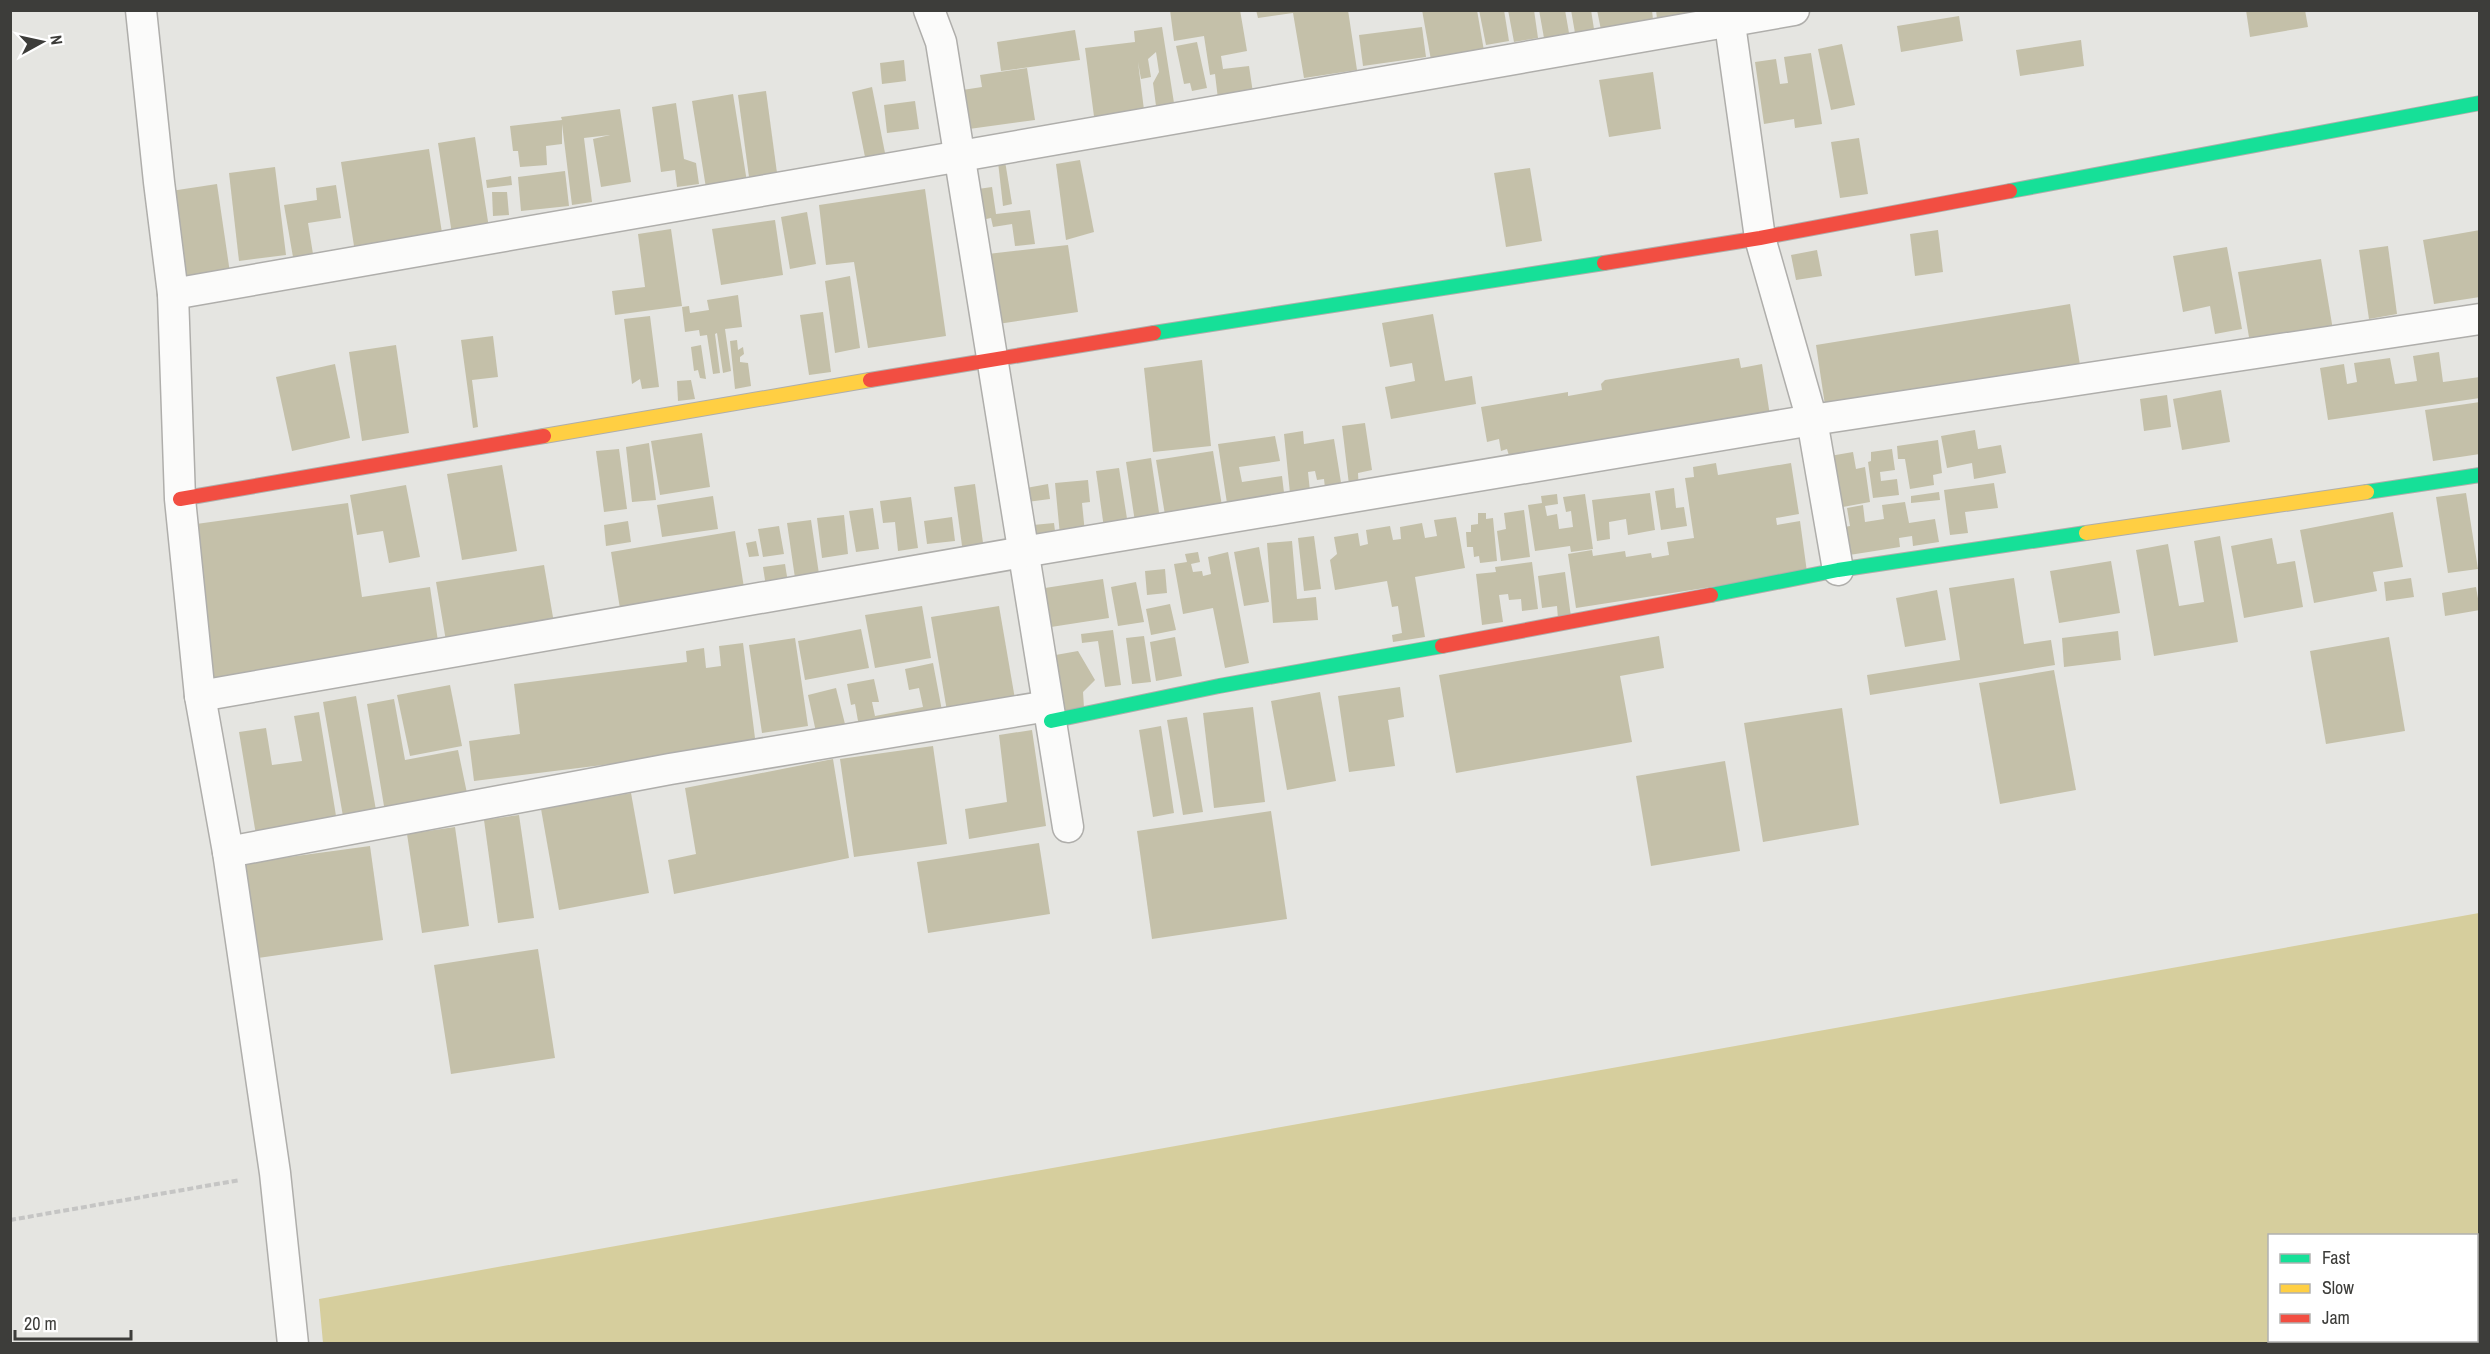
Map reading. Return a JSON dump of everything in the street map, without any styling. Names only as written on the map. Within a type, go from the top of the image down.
[{"type":"street","points":[[141,10],[173,294],[180,499],[200,696],[228,852],[275,1173],[293,1344]]},
{"type":"street","points":[[929,10],[941,42],[1068,827]]},
{"type":"street","points":[[173,294],[960,158],[1729,16],[1794,10]]},
{"type":"street","points":[[1729,16],[1760,238],[1812,420],[1838,570]]},
{"type":"street","points":[[180,499],[991,359],[1760,238],[2480,103]]},
{"type":"street","points":[[200,696],[1023,552],[1812,420],[2480,319]]},
{"type":"street","points":[[228,852],[670,769],[1050,714],[1219,686],[1576,622],[1838,570],[2480,475]]},
{"type":"path","points":[[10,1220],[275,1173]]},
{"type":"shaded area","points":[[2479,913],[2479,1343],[323,1343],[319,1299]]},
{"type":"building","points":[[1170,10],[1240,10],[1247,51],[1221,56],[1223,69],[1249,66],[1253,93],[1218,99],[1215,74],[1210,75],[1204,36],[1174,41]]},
{"type":"building","points":[[1256,10],[1348,10],[1357,70],[1304,78],[1293,13],[1258,18]]},
{"type":"building","points":[[1422,10],[1477,10],[1484,51],[1431,60]]},
{"type":"building","points":[[1479,10],[1504,10],[1509,41],[1486,45]]},
{"type":"building","points":[[1508,10],[1534,10],[1538,38],[1514,42]]},
{"type":"building","points":[[1539,10],[1565,10],[1569,33],[1544,38]]},
{"type":"building","points":[[1571,10],[1591,10],[1594,29],[1575,33]]},
{"type":"building","points":[[1597,10],[1652,10],[1653,20],[1601,30]]},
{"type":"building","points":[[1656,10],[1698,10],[1698,12],[1657,19]]},
{"type":"building","points":[[2246,10],[2305,10],[2308,27],[2250,37]]},
{"type":"building","points":[[1959,16],[1963,41],[1901,52],[1897,26]]},
{"type":"building","points":[[1162,27],[1174,103],[1156,106],[1153,83],[1159,72],[1156,52],[1148,59],[1151,77],[1141,79],[1138,62],[1145,118],[1095,124],[1085,48],[1135,42],[1134,31]]},
{"type":"building","points":[[1422,27],[1426,57],[1363,66],[1359,35]]},
{"type":"building","points":[[1075,30],[1080,60],[1001,71],[997,42]]},
{"type":"building","points":[[2081,40],[2084,66],[2020,76],[2016,50]]},
{"type":"building","points":[[1197,42],[1207,88],[1192,91],[1190,83],[1184,84],[1176,46]]},
{"type":"building","points":[[1842,44],[1855,105],[1831,110],[1818,49]]},
{"type":"building","points":[[1811,53],[1822,124],[1795,128],[1794,119],[1764,124],[1755,62],[1776,59],[1780,84],[1788,83],[1784,57]]},
{"type":"building","points":[[904,60],[906,81],[882,84],[880,63]]},
{"type":"building","points":[[1027,68],[1035,120],[969,129],[956,91],[982,87],[980,75]]},
{"type":"building","points":[[1653,72],[1661,129],[1609,137],[1599,80]]},
{"type":"building","points":[[872,87],[885,153],[865,157],[852,92]]},
{"type":"building","points":[[766,91],[777,173],[749,177],[738,95]]},
{"type":"building","points":[[733,94],[747,182],[706,188],[692,101]]},
{"type":"building","points":[[915,101],[919,129],[887,133],[884,105]]},
{"type":"building","points":[[676,103],[684,159],[696,163],[699,184],[677,187],[675,170],[661,172],[652,107]]},
{"type":"building","points":[[620,109],[631,182],[601,187],[593,139],[610,135],[584,138],[592,202],[572,205],[562,124],[562,144],[546,146],[547,165],[520,167],[518,151],[513,151],[510,126],[562,120],[561,117]]},
{"type":"building","points":[[475,137],[489,228],[452,234],[438,143]]},
{"type":"building","points":[[1859,138],[1868,194],[1840,198],[1831,142]]},
{"type":"building","points":[[429,149],[442,233],[354,246],[341,162]]},
{"type":"building","points":[[1080,160],[1094,232],[1066,240],[1056,164]]},
{"type":"building","points":[[1005,161],[1012,204],[1003,206],[998,162]]},
{"type":"building","points":[[275,167],[286,255],[239,261],[229,173]]},
{"type":"building","points":[[1530,168],[1542,241],[1506,247],[1494,173]]},
{"type":"building","points":[[565,171],[569,206],[521,211],[518,177]]},
{"type":"building","points":[[511,176],[512,185],[487,188],[486,180]]},
{"type":"building","points":[[217,184],[230,273],[185,280],[171,191]]},
{"type":"building","points":[[336,185],[341,218],[308,223],[313,254],[293,257],[284,205],[317,200],[316,188]]},
{"type":"building","points":[[992,187],[996,214],[1030,210],[1035,244],[1015,246],[1012,224],[993,227],[991,218],[976,221],[971,190]]},
{"type":"building","points":[[925,189],[946,336],[868,348],[854,262],[826,265],[819,205]]},
{"type":"building","points":[[492,192],[507,192],[509,215],[493,216]]},
{"type":"building","points":[[807,212],[816,264],[790,269],[781,217]]},
{"type":"building","points":[[775,220],[783,275],[721,285],[712,229]]},
{"type":"building","points":[[671,229],[682,306],[615,315],[612,291],[645,287],[638,234]]},
{"type":"building","points":[[1938,230],[1943,272],[1915,276],[1910,234]]},
{"type":"building","points":[[2480,230],[2480,297],[2434,304],[2423,240]]},
{"type":"building","points":[[1068,245],[1078,312],[991,325],[979,255]]},
{"type":"building","points":[[2388,246],[2397,314],[2369,319],[2359,250]]},
{"type":"building","points":[[2227,247],[2242,329],[2215,334],[2210,306],[2183,312],[2173,256]]},
{"type":"building","points":[[1817,250],[1822,276],[1796,280],[1791,255]]},
{"type":"building","points":[[2321,259],[2333,330],[2250,343],[2238,272]]},
{"type":"building","points":[[850,276],[860,348],[835,353],[825,281]]},
{"type":"building","points":[[738,295],[742,327],[725,329],[731,371],[723,373],[717,333],[715,334],[720,373],[713,374],[707,335],[700,336],[699,330],[685,332],[682,307],[689,306],[690,313],[709,310],[707,300]]},
{"type":"building","points":[[2070,304],[2081,371],[1826,412],[1816,345]]},
{"type":"building","points":[[823,312],[831,372],[809,375],[800,315]]},
{"type":"building","points":[[1433,314],[1445,381],[1472,376],[1476,404],[1391,419],[1385,387],[1415,381],[1412,363],[1390,367],[1382,323]]},
{"type":"building","points":[[650,316],[659,387],[642,389],[640,379],[632,384],[624,319]]},
{"type":"building","points":[[493,336],[498,377],[472,380],[478,427],[473,428],[461,340]]},
{"type":"building","points":[[737,340],[738,350],[743,347],[744,354],[740,357],[740,362],[748,363],[751,386],[735,389],[730,341]]},
{"type":"building","points":[[396,345],[409,433],[362,441],[349,352]]},
{"type":"building","points":[[701,345],[706,379],[700,378],[698,370],[694,371],[691,347]]},
{"type":"building","points":[[2439,352],[2443,382],[2480,377],[2480,398],[2328,420],[2320,368],[2344,364],[2347,384],[2357,382],[2354,363],[2390,358],[2395,384],[2417,381],[2413,356]]},
{"type":"building","points":[[1739,358],[1741,368],[1762,364],[1771,422],[1510,459],[1507,449],[1501,451],[1499,439],[1487,442],[1481,407],[1568,392],[1568,396],[1602,390],[1601,384],[1605,380]]},
{"type":"building","points":[[1202,360],[1211,446],[1153,452],[1144,368]]},
{"type":"building","points":[[335,364],[350,438],[292,451],[276,377]]},
{"type":"building","points":[[691,380],[695,399],[678,401],[677,381]]},
{"type":"building","points":[[2221,390],[2230,442],[2182,450],[2173,399]]},
{"type":"building","points":[[2167,395],[2171,427],[2144,431],[2140,399]]},
{"type":"building","points":[[2480,402],[2480,454],[2433,461],[2425,410]]},
{"type":"building","points":[[1365,423],[1372,470],[1358,473],[1359,492],[1350,493],[1342,426]]},
{"type":"building","points":[[1975,430],[1978,449],[2001,445],[2006,473],[1974,479],[1972,463],[1947,468],[1941,436]]},
{"type":"building","points":[[1303,431],[1304,444],[1334,439],[1343,495],[1326,497],[1324,479],[1317,480],[1315,471],[1308,472],[1311,501],[1291,503],[1284,434]]},
{"type":"building","points":[[702,433],[710,487],[660,495],[651,441]]},
{"type":"building","points":[[1275,436],[1280,461],[1239,467],[1242,482],[1282,476],[1285,501],[1228,510],[1218,444]]},
{"type":"building","points":[[1938,440],[1942,473],[1933,475],[1934,485],[1910,489],[1905,459],[1898,459],[1897,446]]},
{"type":"building","points":[[649,443],[656,500],[632,502],[626,447]]},
{"type":"building","points":[[619,449],[627,509],[604,512],[596,451]]},
{"type":"building","points":[[1892,449],[1895,470],[1880,472],[1881,481],[1897,479],[1899,495],[1873,498],[1868,462],[1871,461],[1871,452]]},
{"type":"building","points":[[1213,451],[1223,512],[1166,521],[1156,460]]},
{"type":"building","points":[[1853,452],[1856,469],[1865,467],[1870,502],[1832,509],[1824,457]]},
{"type":"building","points":[[1151,458],[1160,519],[1135,522],[1126,462]]},
{"type":"building","points":[[1716,463],[1718,475],[1791,463],[1799,514],[1776,518],[1777,525],[1800,521],[1807,572],[1576,608],[1568,554],[1592,550],[1593,556],[1625,551],[1626,557],[1651,553],[1652,558],[1669,555],[1667,542],[1694,538],[1685,478],[1694,477],[1693,467]]},
{"type":"building","points":[[502,465],[517,551],[462,560],[447,474]]},
{"type":"building","points":[[1119,468],[1128,525],[1104,528],[1096,471]]},
{"type":"building","points":[[1088,480],[1090,502],[1082,503],[1085,533],[1060,535],[1055,483]]},
{"type":"building","points":[[1994,483],[1998,508],[1965,512],[1968,533],[1950,535],[1944,490]]},
{"type":"building","points":[[975,484],[984,550],[963,553],[954,487]]},
{"type":"building","points":[[1048,484],[1050,499],[1027,502],[1026,488]]},
{"type":"building","points":[[406,485],[420,557],[389,563],[383,531],[357,535],[350,495]]},
{"type":"building","points":[[1674,488],[1676,508],[1684,507],[1687,526],[1661,530],[1655,491]]},
{"type":"building","points":[[1939,492],[1940,500],[1911,503],[1911,496]]},
{"type":"building","points":[[1650,493],[1655,530],[1628,535],[1626,519],[1609,522],[1610,539],[1597,541],[1592,500]]},
{"type":"building","points":[[2466,493],[2478,569],[2448,573],[2436,497]]},
{"type":"building","points":[[1557,494],[1558,504],[1545,506],[1547,516],[1557,514],[1559,529],[1573,527],[1571,511],[1566,512],[1563,497],[1585,494],[1593,549],[1571,552],[1570,546],[1535,551],[1528,505],[1542,503],[1541,496]]},
{"type":"building","points":[[713,496],[718,529],[662,537],[657,505]]},
{"type":"building","points":[[911,497],[918,548],[898,551],[895,522],[883,523],[880,501]]},
{"type":"building","points":[[1905,502],[1909,523],[1935,519],[1939,542],[1913,546],[1912,536],[1899,538],[1900,547],[1843,556],[1839,528],[1850,526],[1847,508],[1863,505],[1865,522],[1884,519],[1882,505]]},
{"type":"building","points":[[348,503],[362,597],[430,587],[439,648],[211,681],[189,525]]},
{"type":"building","points":[[873,508],[879,549],[856,552],[849,511]]},
{"type":"building","points":[[1524,510],[1530,557],[1501,561],[1497,531],[1506,529],[1504,513]]},
{"type":"building","points":[[2393,512],[2403,567],[2373,572],[2377,591],[2314,603],[2300,530]]},
{"type":"building","points":[[1478,513],[1486,513],[1486,519],[1493,518],[1497,561],[1480,563],[1479,556],[1474,557],[1473,547],[1467,547],[1466,532],[1471,532],[1471,525],[1478,524]]},
{"type":"building","points":[[844,515],[848,554],[822,558],[817,518]]},
{"type":"building","points":[[952,517],[955,541],[927,544],[924,521]]},
{"type":"building","points":[[1456,517],[1465,568],[1415,577],[1425,637],[1393,642],[1392,635],[1402,633],[1398,606],[1392,607],[1387,581],[1335,590],[1330,560],[1337,554],[1334,537],[1358,533],[1360,546],[1368,544],[1366,530],[1390,526],[1393,540],[1401,539],[1400,527],[1422,523],[1425,538],[1437,536],[1434,520]]},
{"type":"building","points":[[811,520],[819,574],[795,578],[787,523]]},
{"type":"building","points":[[628,521],[631,542],[606,546],[604,525]]},
{"type":"building","points":[[1054,523],[1056,539],[1034,541],[1033,525]]},
{"type":"building","points":[[779,526],[784,554],[763,557],[758,529]]},
{"type":"building","points":[[735,531],[745,594],[621,615],[611,552]]},
{"type":"building","points":[[1314,536],[1321,589],[1304,591],[1298,538]]},
{"type":"building","points":[[2220,536],[2238,642],[2154,656],[2136,550],[2168,544],[2179,606],[2204,602],[2194,541]]},
{"type":"building","points":[[2272,538],[2277,564],[2295,561],[2303,607],[2244,618],[2231,546]]},
{"type":"building","points":[[756,541],[759,556],[749,557],[746,543]]},
{"type":"building","points":[[1292,541],[1297,599],[1316,597],[1318,620],[1273,623],[1267,543]]},
{"type":"building","points":[[1259,547],[1269,602],[1244,606],[1234,552]]},
{"type":"building","points":[[1198,552],[1200,562],[1191,564],[1193,572],[1202,571],[1203,576],[1211,574],[1208,557],[1228,552],[1249,663],[1225,668],[1213,608],[1183,614],[1174,564],[1187,562],[1185,554]]},
{"type":"building","points":[[2111,561],[2120,613],[2059,623],[2050,571]]},
{"type":"building","points":[[1532,562],[1538,609],[1522,611],[1521,599],[1509,600],[1508,594],[1499,595],[1503,622],[1482,625],[1476,574],[1496,572],[1495,567]]},
{"type":"building","points":[[785,564],[789,589],[767,593],[763,567]]},
{"type":"building","points":[[544,565],[554,623],[446,641],[436,582]]},
{"type":"building","points":[[1165,569],[1167,593],[1147,595],[1145,571]]},
{"type":"building","points":[[1565,572],[1571,617],[1558,619],[1557,606],[1542,608],[1538,576]]},
{"type":"building","points":[[2014,578],[2024,644],[2051,640],[2055,665],[1870,695],[1867,675],[1960,660],[1949,588]]},
{"type":"building","points":[[2411,578],[2414,597],[2386,601],[2384,582]]},
{"type":"building","points":[[1103,579],[1109,618],[1051,627],[1045,588]]},
{"type":"building","points":[[1136,582],[1144,622],[1118,626],[1111,587]]},
{"type":"building","points":[[2476,587],[2480,610],[2445,616],[2442,593]]},
{"type":"building","points":[[1937,590],[1946,640],[1905,647],[1896,598]]},
{"type":"building","points":[[1170,604],[1176,630],[1151,635],[1146,609]]},
{"type":"building","points":[[922,606],[931,658],[875,668],[865,615]]},
{"type":"building","points":[[999,606],[1016,705],[948,717],[931,617]]},
{"type":"building","points":[[861,629],[869,668],[805,680],[798,641]]},
{"type":"building","points":[[1113,630],[1121,685],[1105,687],[1098,641],[1082,643],[1081,634]]},
{"type":"building","points":[[2118,631],[2121,660],[2064,667],[2062,638]]},
{"type":"building","points":[[1144,636],[1151,682],[1132,684],[1126,638]]},
{"type":"building","points":[[1659,636],[1664,668],[1620,676],[1632,742],[1456,773],[1439,675]]},
{"type":"building","points":[[1175,637],[1182,676],[1156,681],[1150,642]]},
{"type":"building","points":[[2389,637],[2405,731],[2326,744],[2310,651]]},
{"type":"building","points":[[795,638],[808,726],[762,733],[749,645]]},
{"type":"building","points":[[743,643],[756,746],[474,781],[469,741],[520,734],[514,684],[687,662],[686,651],[704,648],[706,668],[721,666],[719,646]]},
{"type":"building","points":[[1078,651],[1095,680],[1083,692],[1084,708],[1059,711],[1050,656]]},
{"type":"building","points":[[933,663],[943,716],[852,734],[850,723],[858,721],[855,704],[851,705],[847,684],[874,679],[879,702],[872,702],[875,716],[923,707],[919,688],[909,690],[905,669]]},
{"type":"building","points":[[2054,670],[2076,790],[2000,804],[1979,683]]},
{"type":"building","points":[[450,685],[462,746],[410,756],[397,695]]},
{"type":"building","points":[[1400,687],[1404,717],[1388,720],[1395,766],[1349,772],[1338,696]]},
{"type":"building","points":[[836,688],[845,724],[816,732],[808,695]]},
{"type":"building","points":[[1320,692],[1336,781],[1287,790],[1271,701]]},
{"type":"building","points":[[356,696],[377,816],[344,822],[323,702]]},
{"type":"building","points":[[394,699],[405,760],[458,750],[468,798],[385,812],[367,704]]},
{"type":"building","points":[[1253,707],[1265,802],[1214,808],[1203,713]]},
{"type":"building","points":[[1842,708],[1859,825],[1763,842],[1744,723]]},
{"type":"building","points":[[319,712],[338,828],[257,841],[239,732],[266,728],[272,765],[302,761],[294,716]]},
{"type":"building","points":[[1187,717],[1203,812],[1183,815],[1167,720]]},
{"type":"building","points":[[1161,726],[1174,813],[1153,817],[1139,730]]},
{"type":"building","points":[[1032,730],[1046,826],[969,839],[965,809],[1007,802],[999,735]]},
{"type":"building","points":[[933,746],[947,844],[854,857],[840,759]]},
{"type":"building","points":[[833,759],[849,858],[674,894],[668,860],[696,854],[685,788]]},
{"type":"building","points":[[1725,761],[1740,851],[1651,866],[1636,776]]},
{"type":"building","points":[[631,793],[649,893],[559,910],[541,809]]},
{"type":"building","points":[[1271,811],[1287,919],[1152,939],[1137,831]]},
{"type":"building","points":[[519,815],[534,918],[498,923],[484,820]]},
{"type":"building","points":[[455,827],[469,926],[422,933],[407,834]]},
{"type":"building","points":[[1039,843],[1050,914],[928,933],[917,862]]},
{"type":"building","points":[[370,846],[383,940],[258,958],[245,863]]},
{"type":"building","points":[[538,949],[555,1058],[451,1074],[434,965]]},
{"type":"traffic: fast","points":[[2010,191],[2480,103]]},
{"type":"traffic: fast","points":[[1154,333],[1604,263]]},
{"type":"traffic: fast","points":[[2367,492],[2480,475]]},
{"type":"traffic: fast","points":[[1711,595],[1838,570],[2086,533]]},
{"type":"traffic: fast","points":[[1051,721],[1219,686],[1442,646]]},
{"type":"traffic: slow","points":[[544,436],[870,380]]},
{"type":"traffic: slow","points":[[2086,533],[2367,492]]},
{"type":"traffic: jam","points":[[1604,263],[1760,238],[2010,191]]},
{"type":"traffic: jam","points":[[870,380],[1154,333]]},
{"type":"traffic: jam","points":[[180,499],[544,436]]},
{"type":"traffic: jam","points":[[1442,646],[1711,595]]}]
